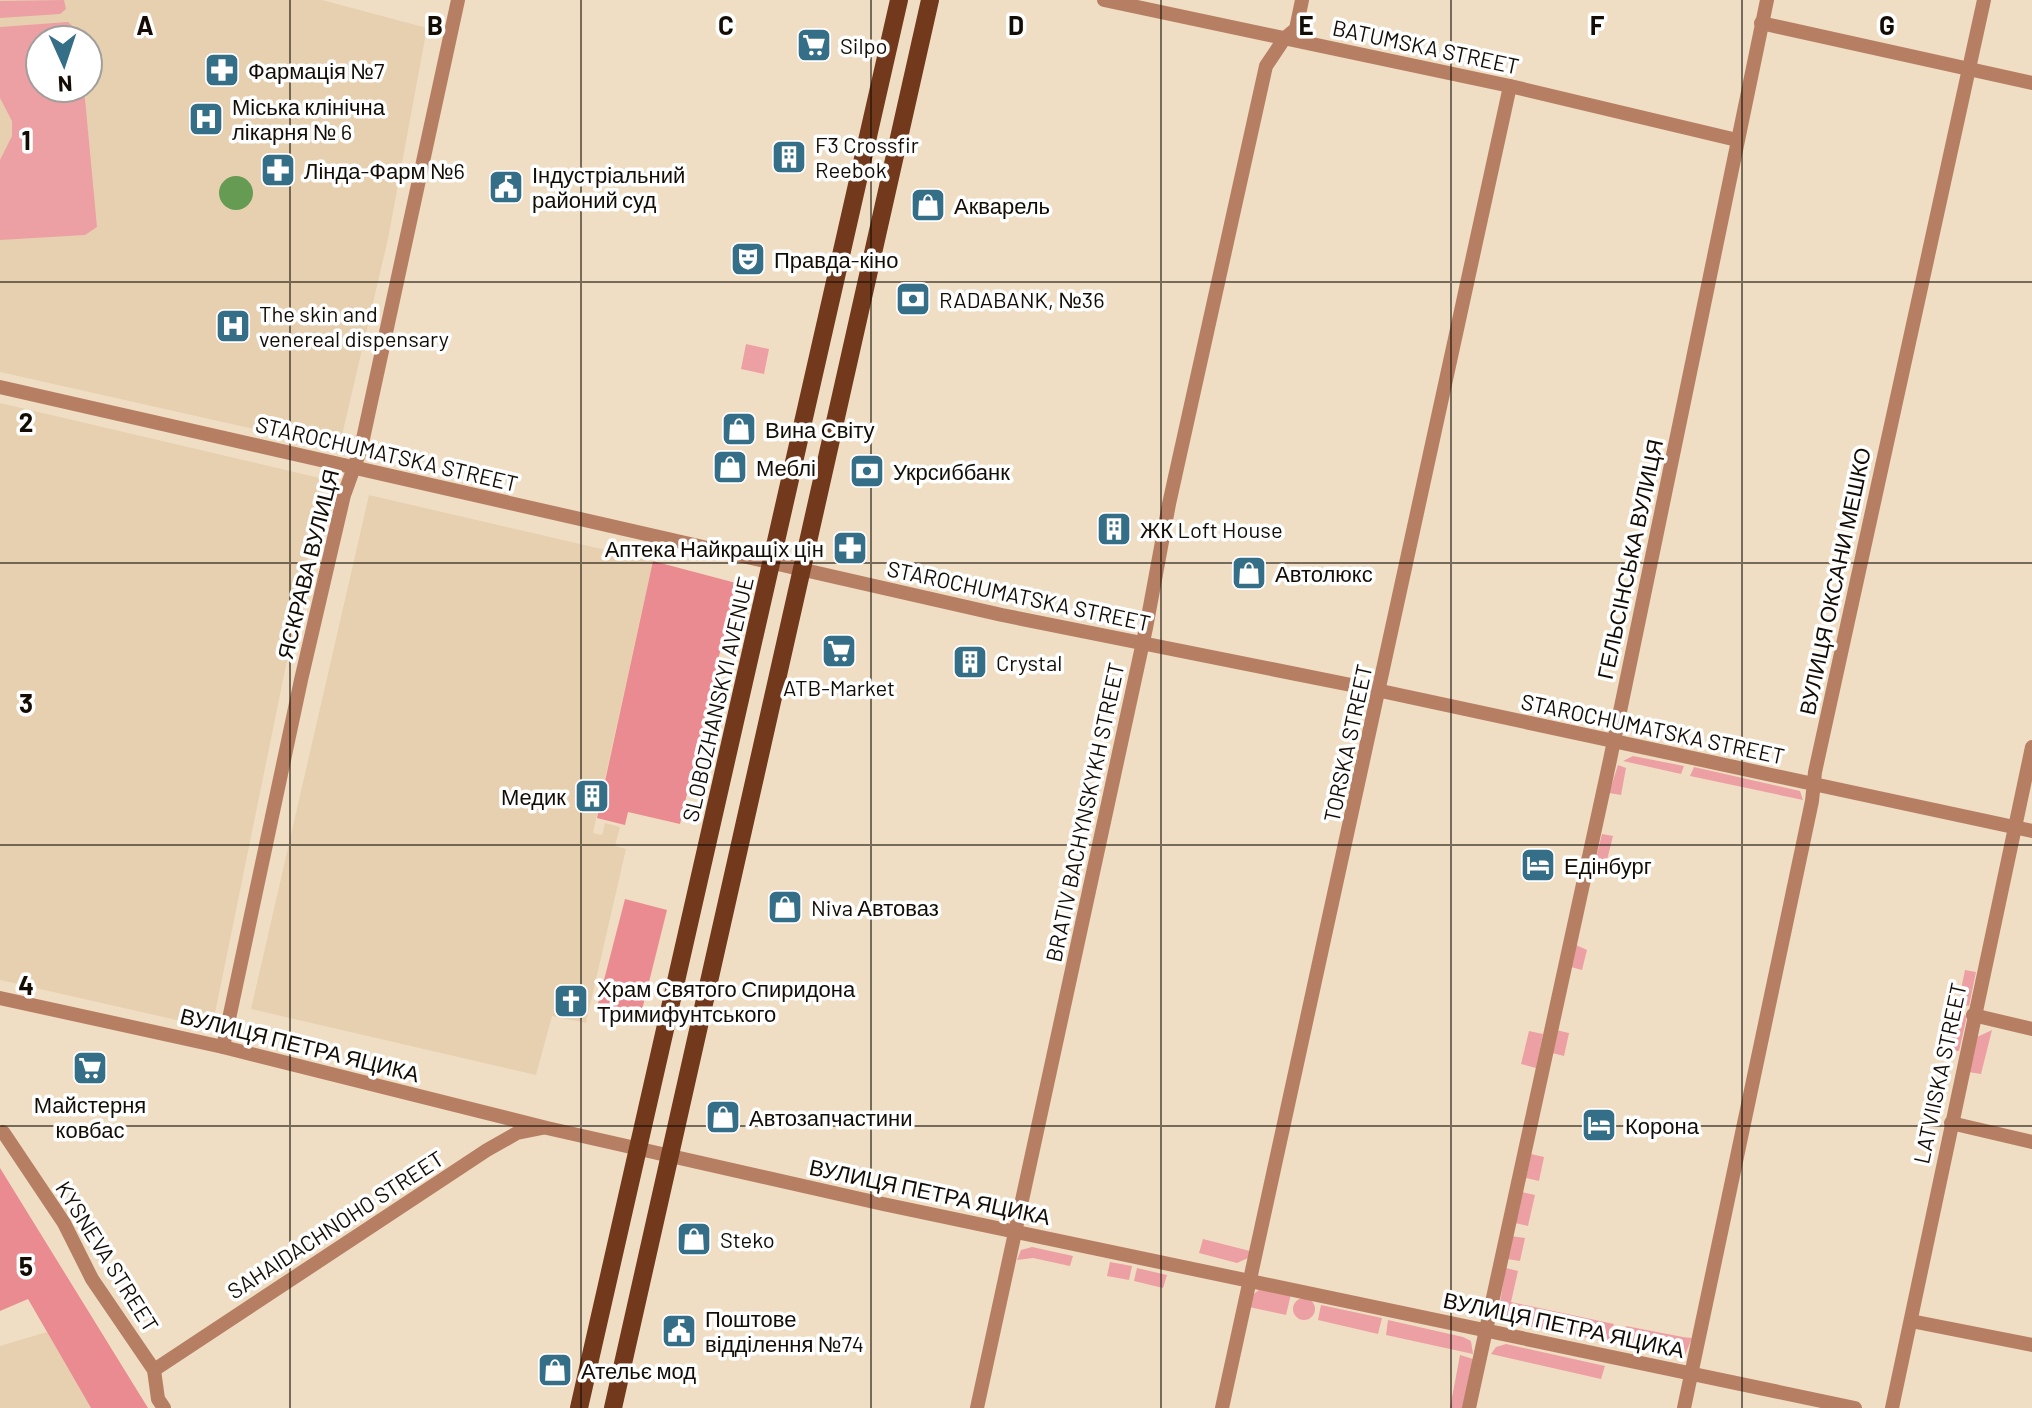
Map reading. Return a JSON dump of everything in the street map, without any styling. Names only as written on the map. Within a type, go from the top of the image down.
[{"type":"main road","name":"SLOBOZHANSKYI AVENUE","points":[[579,1408],[899,0]]},
{"type":"main road","points":[[613,1408],[930,0]]},
{"type":"street","name":"ЯСКРАВА ВУЛИЦЯ","points":[[223,1047],[301,680],[353,468],[361,448],[458,0]]},
{"type":"street","name":"BATUMSKA STREET","points":[[1104,0],[1510,86],[1737,140]]},
{"type":"street","name":"BRATIV BACHYNSKYKH STREET","points":[[977,1408],[1143,644],[1169,504],[1266,66],[1284,39],[1296,29],[1302,0]]},
{"type":"street","name":"ГЕЛЬСІНСЬКА ВУЛИЦЯ","points":[[1469,1408],[1614,742],[1767,0]]},
{"type":"street","name":"ВУЛИЦЯ ОКСАНИ МЕШКО","points":[[1684,1408],[1814,785],[1984,0]]},
{"type":"street","points":[[1761,23],[2032,83]]},
{"type":"street","name":"TORSKA STREET","points":[[1222,1408],[1381,691],[1510,86]]},
{"type":"street","name":"STAROCHUMATSKA STREET","points":[[0,387],[802,570],[2032,831]]},
{"type":"street","name":"LATVIISKA STREET","points":[[1892,1408],[2032,747]]},
{"type":"street","name":"ВУЛИЦЯ ПЕТРА ЯЦИКА","points":[[0,998],[223,1047],[639,1149],[1015,1232],[1855,1408]]},
{"type":"street","points":[[1973,1015],[2032,1029]]},
{"type":"street","points":[[1951,1123],[2032,1142]]},
{"type":"street","name":"SAHAIDACHNOHO STREET","points":[[154,1370],[487,1150],[517,1133],[547,1128]]},
{"type":"street","name":"KYSNEVA STREET","points":[[3,1132],[64,1223],[92,1279],[154,1370],[158,1399],[164,1408]]},
{"type":"street","points":[[1911,1321],[2032,1345]]},
{"type":"shaded area","name":"Міська клінічна лікарня № 6","points":[[0,0],[322,0],[427,28],[388,239],[339,448],[0,372]]},
{"type":"shaded area","points":[[64,0],[66,9],[60,14],[0,18],[0,1]]},
{"type":"shaded area","points":[[24,25],[24,104],[85,104],[97,227],[85,235],[0,240],[0,160],[12,136],[12,121],[0,98],[0,27]]},
{"type":"shaded area","points":[[236,176],[248,181],[253,193],[248,205],[236,210],[224,205],[219,193],[224,181]]},
{"type":"shaded area","points":[[746,344],[769,349],[764,374],[741,369]]},
{"type":"shaded area","points":[[0,403],[324,479],[212,1028],[0,980]]},
{"type":"shaded area","points":[[369,495],[653,561],[593,833],[602,835],[605,823],[620,827],[615,846],[626,849],[586,1023],[552,1016],[536,1075],[251,1009]]},
{"type":"shaded area","points":[[653,561],[736,583],[680,824],[628,812],[625,825],[597,818]]},
{"type":"shaded area","points":[[1633,756],[1684,766],[1681,774],[1623,761]]},
{"type":"shaded area","points":[[1618,765],[1626,768],[1621,795],[1609,793]]},
{"type":"shaded area","points":[[1694,767],[1800,791],[1803,800],[1690,776]]},
{"type":"shaded area","points":[[1602,834],[1613,836],[1606,864],[1595,862]]},
{"type":"shaded area","points":[[625,899],[667,910],[640,1018],[597,1007]]},
{"type":"shaded area","points":[[1576,945],[1587,950],[1582,970],[1571,967]]},
{"type":"shaded area","points":[[1965,970],[1976,972],[1969,1006],[1958,1004]]},
{"type":"shaded area","points":[[1957,1013],[1967,1016],[1959,1051],[1948,1050]]},
{"type":"shaded area","points":[[1556,1030],[1569,1033],[1564,1056],[1552,1053]]},
{"type":"shaded area","points":[[1992,1030],[1981,1074],[1968,1072],[1977,1037]]},
{"type":"shaded area","points":[[1529,1031],[1543,1034],[1536,1068],[1521,1064]]},
{"type":"shaded area","points":[[1531,1154],[1544,1157],[1539,1181],[1526,1178]]},
{"type":"shaded area","points":[[0,1168],[148,1408],[91,1408],[28,1299],[0,1311]]},
{"type":"shaded area","points":[[1522,1192],[1535,1195],[1528,1226],[1515,1223]]},
{"type":"shaded area","points":[[1511,1236],[1525,1238],[1520,1261],[1507,1259]]},
{"type":"shaded area","points":[[1203,1239],[1250,1251],[1248,1258],[1237,1263],[1199,1253]]},
{"type":"shaded area","points":[[1032,1247],[1073,1256],[1070,1266],[1033,1258],[1017,1260],[1021,1250]]},
{"type":"shaded area","points":[[1110,1262],[1132,1266],[1129,1280],[1107,1276]]},
{"type":"shaded area","points":[[1137,1268],[1167,1275],[1163,1288],[1134,1281]]},
{"type":"shaded area","points":[[1506,1268],[1518,1271],[1511,1302],[1614,1324],[1609,1342],[1522,1325],[1502,1315],[1500,1302]]},
{"type":"shaded area","points":[[1259,1290],[1291,1294],[1286,1315],[1249,1307],[1251,1296]]},
{"type":"shaded area","points":[[1304,1298],[1315,1309],[1304,1320],[1293,1309]]},
{"type":"shaded area","points":[[1321,1305],[1382,1318],[1378,1334],[1318,1320]]},
{"type":"shaded area","points":[[1388,1320],[1463,1337],[1471,1341],[1473,1354],[1386,1335]]},
{"type":"shaded area","points":[[1626,1326],[1692,1338],[1685,1355],[1678,1357],[1621,1345]]},
{"type":"shaded area","points":[[47,1332],[91,1408],[0,1408],[0,1346]]},
{"type":"shaded area","points":[[1506,1344],[1605,1366],[1601,1379],[1491,1354],[1496,1347]]},
{"type":"shaded area","points":[[1460,1355],[1473,1359],[1464,1408],[1450,1408]]},
{"type":"place","name":"Silpo","points":[[814,45]]},
{"type":"place","name":"Фармація №7","points":[[222,70]]},
{"type":"place","name":"Міська клінічна лікарня № 6","points":[[206,119]]},
{"type":"place","name":"F3 Crossfir Reebok","points":[[789,157]]},
{"type":"place","name":"Лінда-Фарм №6","points":[[278,170]]},
{"type":"place","name":"Індустріальний районий суд","points":[[506,187]]},
{"type":"place","name":"Акварель","points":[[928,205]]},
{"type":"place","name":"Правда-кіно","points":[[748,259]]},
{"type":"place","name":"RADABANK, №36","points":[[913,299]]},
{"type":"place","name":"The skin and venereal dispensary","points":[[233,326]]},
{"type":"place","name":"Вина Світу","points":[[739,429]]},
{"type":"place","name":"Меблі","points":[[730,467]]},
{"type":"place","name":"Укрсиббанк","points":[[867,471]]},
{"type":"place","name":"ЖК Loft House","points":[[1114,529]]},
{"type":"place","name":"Аптека Найкращiх цiн","points":[[850,548]]},
{"type":"place","name":"Автолюкс","points":[[1249,573]]},
{"type":"place","name":"ATB-Market","points":[[839,651]]},
{"type":"place","name":"Crystal","points":[[970,662]]},
{"type":"place","name":"Медик","points":[[592,796]]},
{"type":"place","name":"Едінбург","points":[[1538,865]]},
{"type":"place","name":"Niva Автоваз","points":[[785,907]]},
{"type":"place","name":"Храм Святого Спиридона Тримифунтського","points":[[571,1001]]},
{"type":"place","name":"Майстерня ковбас","points":[[90,1068]]},
{"type":"place","name":"Автозапчастини","points":[[723,1117]]},
{"type":"place","name":"Корона","points":[[1599,1125]]},
{"type":"place","name":"Steko","points":[[694,1239]]},
{"type":"place","name":"Поштове відділення №74","points":[[679,1331]]},
{"type":"place","name":"Ательє мод","points":[[555,1370]]}]
